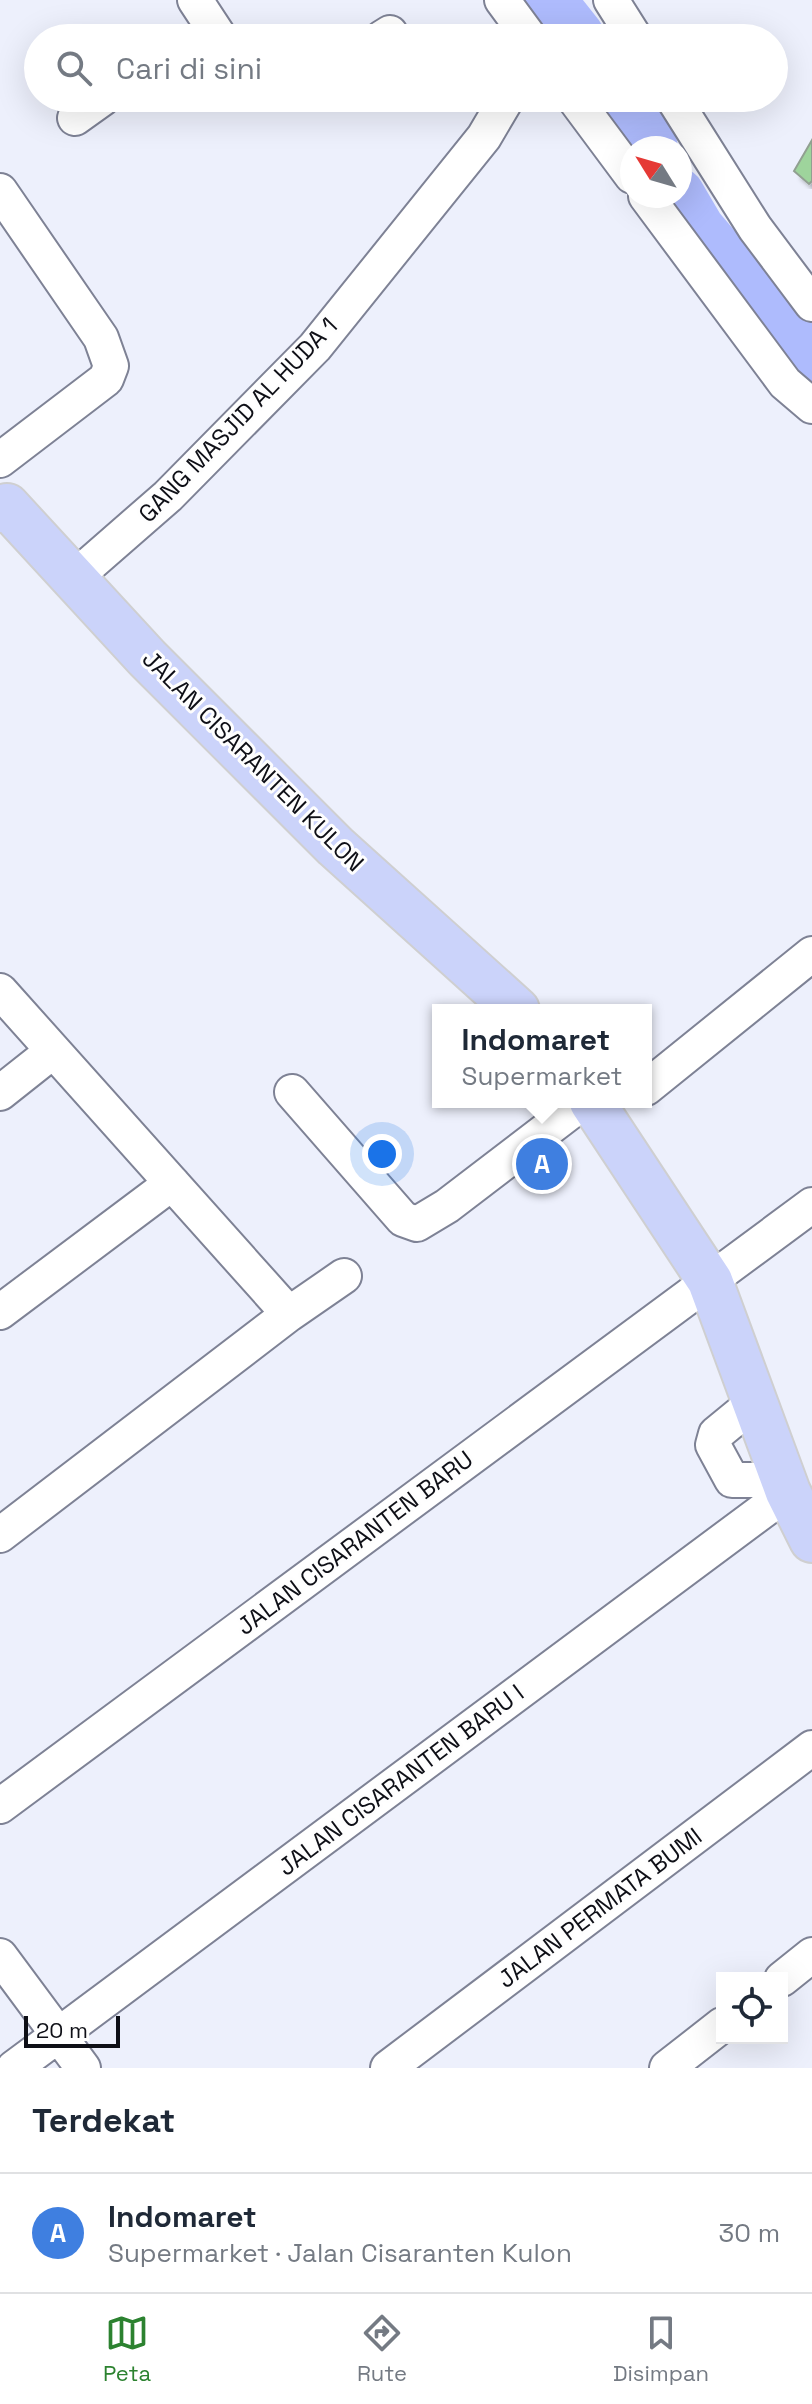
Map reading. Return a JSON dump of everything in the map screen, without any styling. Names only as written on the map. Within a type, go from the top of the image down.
[{"type":"main road","name":"JALAN CISARANTEN KULON","points":[[2,505],[147,658],[335,846],[510,1004]]},
{"type":"main road","points":[[603,1108],[710,1281],[785,1486],[812,1540]]},
{"type":"street","points":[[502,0],[520,24]]},
{"type":"street","points":[[611,0],[626,24]]},
{"type":"street","points":[[75,118],[83,112]]},
{"type":"street","name":"GANG MASJID AL HUDA 1","points":[[74,578],[168,496],[315,347],[484,137],[499,112]]},
{"type":"street","points":[[584,112],[620,160]]},
{"type":"street","points":[[682,112],[755,228],[812,304]]},
{"type":"street","points":[[0,191],[101,338],[111,366],[106,379],[0,460]]},
{"type":"street","points":[[655,208],[785,383],[812,406]]},
{"type":"street","points":[[652,1083],[812,954]]},
{"type":"street","points":[[0,991],[289,1314]]},
{"type":"street","points":[[0,1093],[53,1051]]},
{"type":"street","points":[[292,1092],[403,1219],[417,1224],[600,1108]]},
{"type":"street","points":[[0,1312],[172,1183]]},
{"type":"street","name":"JALAN CISARANTEN BARU","points":[[0,1806],[812,1205]]},
{"type":"street","points":[[0,1535],[289,1314],[344,1276]]},
{"type":"street","name":"JALAN CISARANTEN BARU I","points":[[14,2068],[785,1486]]},
{"type":"street","name":"JALAN PERMATA BUMI","points":[[388,2068],[812,1748]]},
{"type":"street","points":[[788,1974],[812,1955]]},
{"type":"street","points":[[0,1956],[83,2068]]},
{"type":"street","points":[[667,2068],[716,2030]]},
{"type":"building","points":[[812,140],[812,181],[809,184],[794,171]]},
{"type":"waterway","points":[[546,0],[565,24]]},
{"type":"waterway","points":[[628,112],[642,136]]},
{"type":"waterway","points":[[683,208],[696,230],[812,366]]},
{"type":"place","name":"Indomaret","points":[[542,1164]]}]
